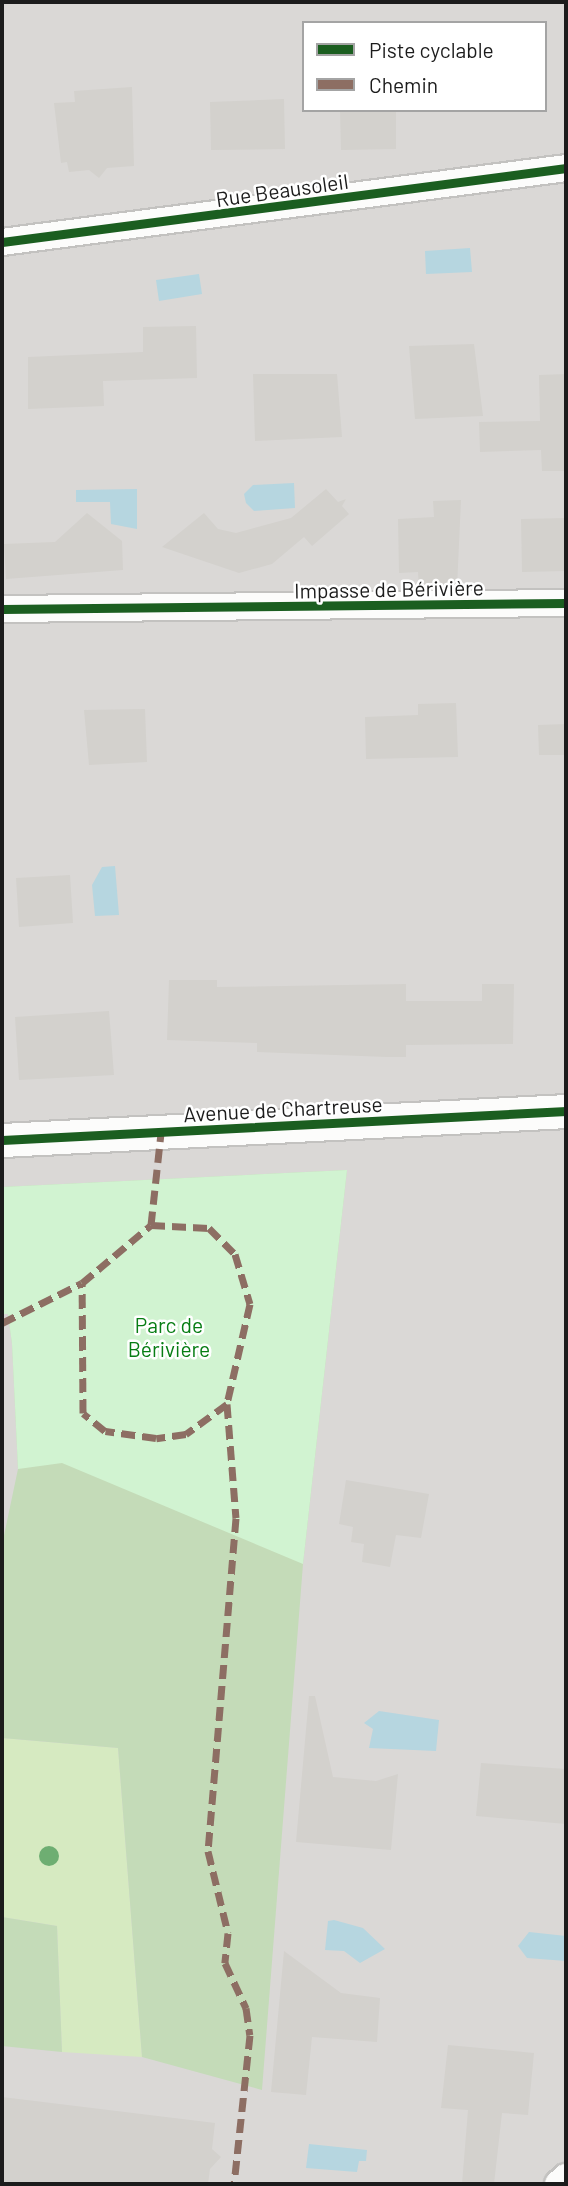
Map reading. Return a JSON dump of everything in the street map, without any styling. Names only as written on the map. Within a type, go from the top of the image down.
[{"type":"street","name":"Rue Beausoleil","points":[[2,242],[566,168]]},
{"type":"street","name":"Impasse de Bérivière","points":[[2,609],[566,603]]},
{"type":"street","name":"Avenue de Chartreuse","points":[[2,1140],[566,1111]]},
{"type":"street","points":[[558,2184],[566,2177]]},
{"type":"shaded area","points":[[2,2],[566,2],[566,2184],[2,2184]]},
{"type":"green space","points":[[347,1170],[303,1564],[262,2090],[142,2057],[118,1748],[2,1738],[2,1545],[18,1469],[12,1344],[8,1314],[2,1314],[2,1187]]},
{"type":"green space","name":"Parc de Bérivière","points":[[347,1170],[303,1564],[62,1463],[18,1469],[12,1344],[8,1314],[2,1314],[2,1187]]},
{"type":"green space","points":[[2,1738],[118,1748],[142,2057],[62,2052],[57,1926],[2,1917]]},
{"type":"green space","points":[[2,1917],[57,1926],[62,2052],[2,2046]]},
{"type":"water","points":[[470,248],[472,272],[426,274],[425,251]]},
{"type":"water","points":[[199,274],[202,294],[159,301],[156,280]]},
{"type":"water","points":[[294,483],[295,508],[254,511],[246,503],[244,494],[253,485]]},
{"type":"water","points":[[137,489],[137,529],[111,524],[110,502],[76,502],[76,490]]},
{"type":"water","points":[[115,866],[119,915],[95,916],[92,885],[102,867]]},
{"type":"water","points":[[379,1711],[439,1720],[436,1751],[369,1748],[373,1729],[364,1723]]},
{"type":"water","points":[[334,1920],[363,1928],[385,1949],[360,1963],[344,1951],[325,1950],[328,1921]]},
{"type":"water","points":[[529,1932],[566,1936],[566,1961],[527,1958],[518,1946]]},
{"type":"water","points":[[309,2144],[367,2150],[366,2161],[359,2161],[357,2172],[306,2168]]},
{"type":"building","points":[[132,87],[134,166],[107,168],[99,178],[89,170],[69,172],[67,162],[61,163],[54,103],[75,102],[74,91]]},
{"type":"building","points":[[284,99],[285,149],[211,150],[210,102]]},
{"type":"building","points":[[340,112],[396,112],[396,149],[341,150]]},
{"type":"building","points":[[196,326],[197,378],[103,381],[104,406],[28,409],[28,357],[143,352],[143,327]]},
{"type":"building","points":[[474,344],[483,416],[415,419],[409,346]]},
{"type":"building","points":[[253,374],[337,374],[342,437],[255,441]]},
{"type":"building","points":[[566,374],[566,471],[542,471],[541,450],[480,452],[479,422],[540,421],[539,375]]},
{"type":"building","points":[[326,489],[338,502],[346,499],[342,506],[349,514],[312,546],[304,537],[272,564],[239,573],[162,547],[204,513],[218,529],[236,533],[291,518]]},
{"type":"building","points":[[461,500],[457,588],[419,589],[418,572],[399,573],[398,519],[434,517],[433,501]]},
{"type":"building","points":[[87,513],[122,541],[123,570],[6,579],[4,544],[55,542]]},
{"type":"building","points":[[566,518],[566,571],[522,572],[521,519]]},
{"type":"building","points":[[456,703],[458,757],[366,759],[365,717],[418,715],[418,704]]},
{"type":"building","points":[[145,709],[147,762],[89,765],[84,710]]},
{"type":"building","points":[[566,724],[566,755],[539,755],[538,725]]},
{"type":"building","points":[[70,875],[73,923],[19,927],[16,878]]},
{"type":"building","points":[[169,980],[217,980],[217,987],[406,984],[406,1001],[482,1001],[482,984],[514,984],[513,1044],[406,1045],[406,1057],[387,1057],[257,1052],[257,1043],[167,1040]]},
{"type":"building","points":[[109,1011],[114,1075],[19,1080],[15,1017]]},
{"type":"building","points":[[346,1480],[429,1494],[421,1538],[396,1535],[390,1567],[362,1562],[364,1544],[351,1542],[353,1527],[339,1524]]},
{"type":"building","points":[[309,1696],[315,1696],[333,1777],[376,1781],[398,1774],[391,1850],[296,1842]]},
{"type":"building","points":[[481,1763],[566,1769],[566,1824],[476,1816]]},
{"type":"building","points":[[284,1951],[341,1993],[380,1998],[377,2042],[312,2037],[306,2095],[271,2092]]},
{"type":"building","points":[[448,2045],[534,2053],[528,2115],[502,2113],[494,2184],[462,2184],[468,2110],[441,2108]]},
{"type":"building","points":[[2,2097],[215,2123],[212,2149],[221,2157],[210,2169],[208,2184],[2,2184]]},
{"type":"marked path","points":[[151,1225],[209,1228],[235,1254],[250,1304],[227,1404],[186,1434],[156,1438],[105,1431],[83,1413],[82,1283],[151,1225],[161,1133]]},
{"type":"marked path","points":[[2,1323],[82,1283]]},
{"type":"marked path","points":[[227,1404],[236,1518],[208,1851],[228,1933],[225,1963],[246,2008],[250,2035],[234,2184]]},
{"type":"cycle path","points":[[2,242],[566,168]]},
{"type":"cycle path","points":[[2,609],[566,603]]},
{"type":"cycle path","points":[[2,1140],[566,1111]]}]
